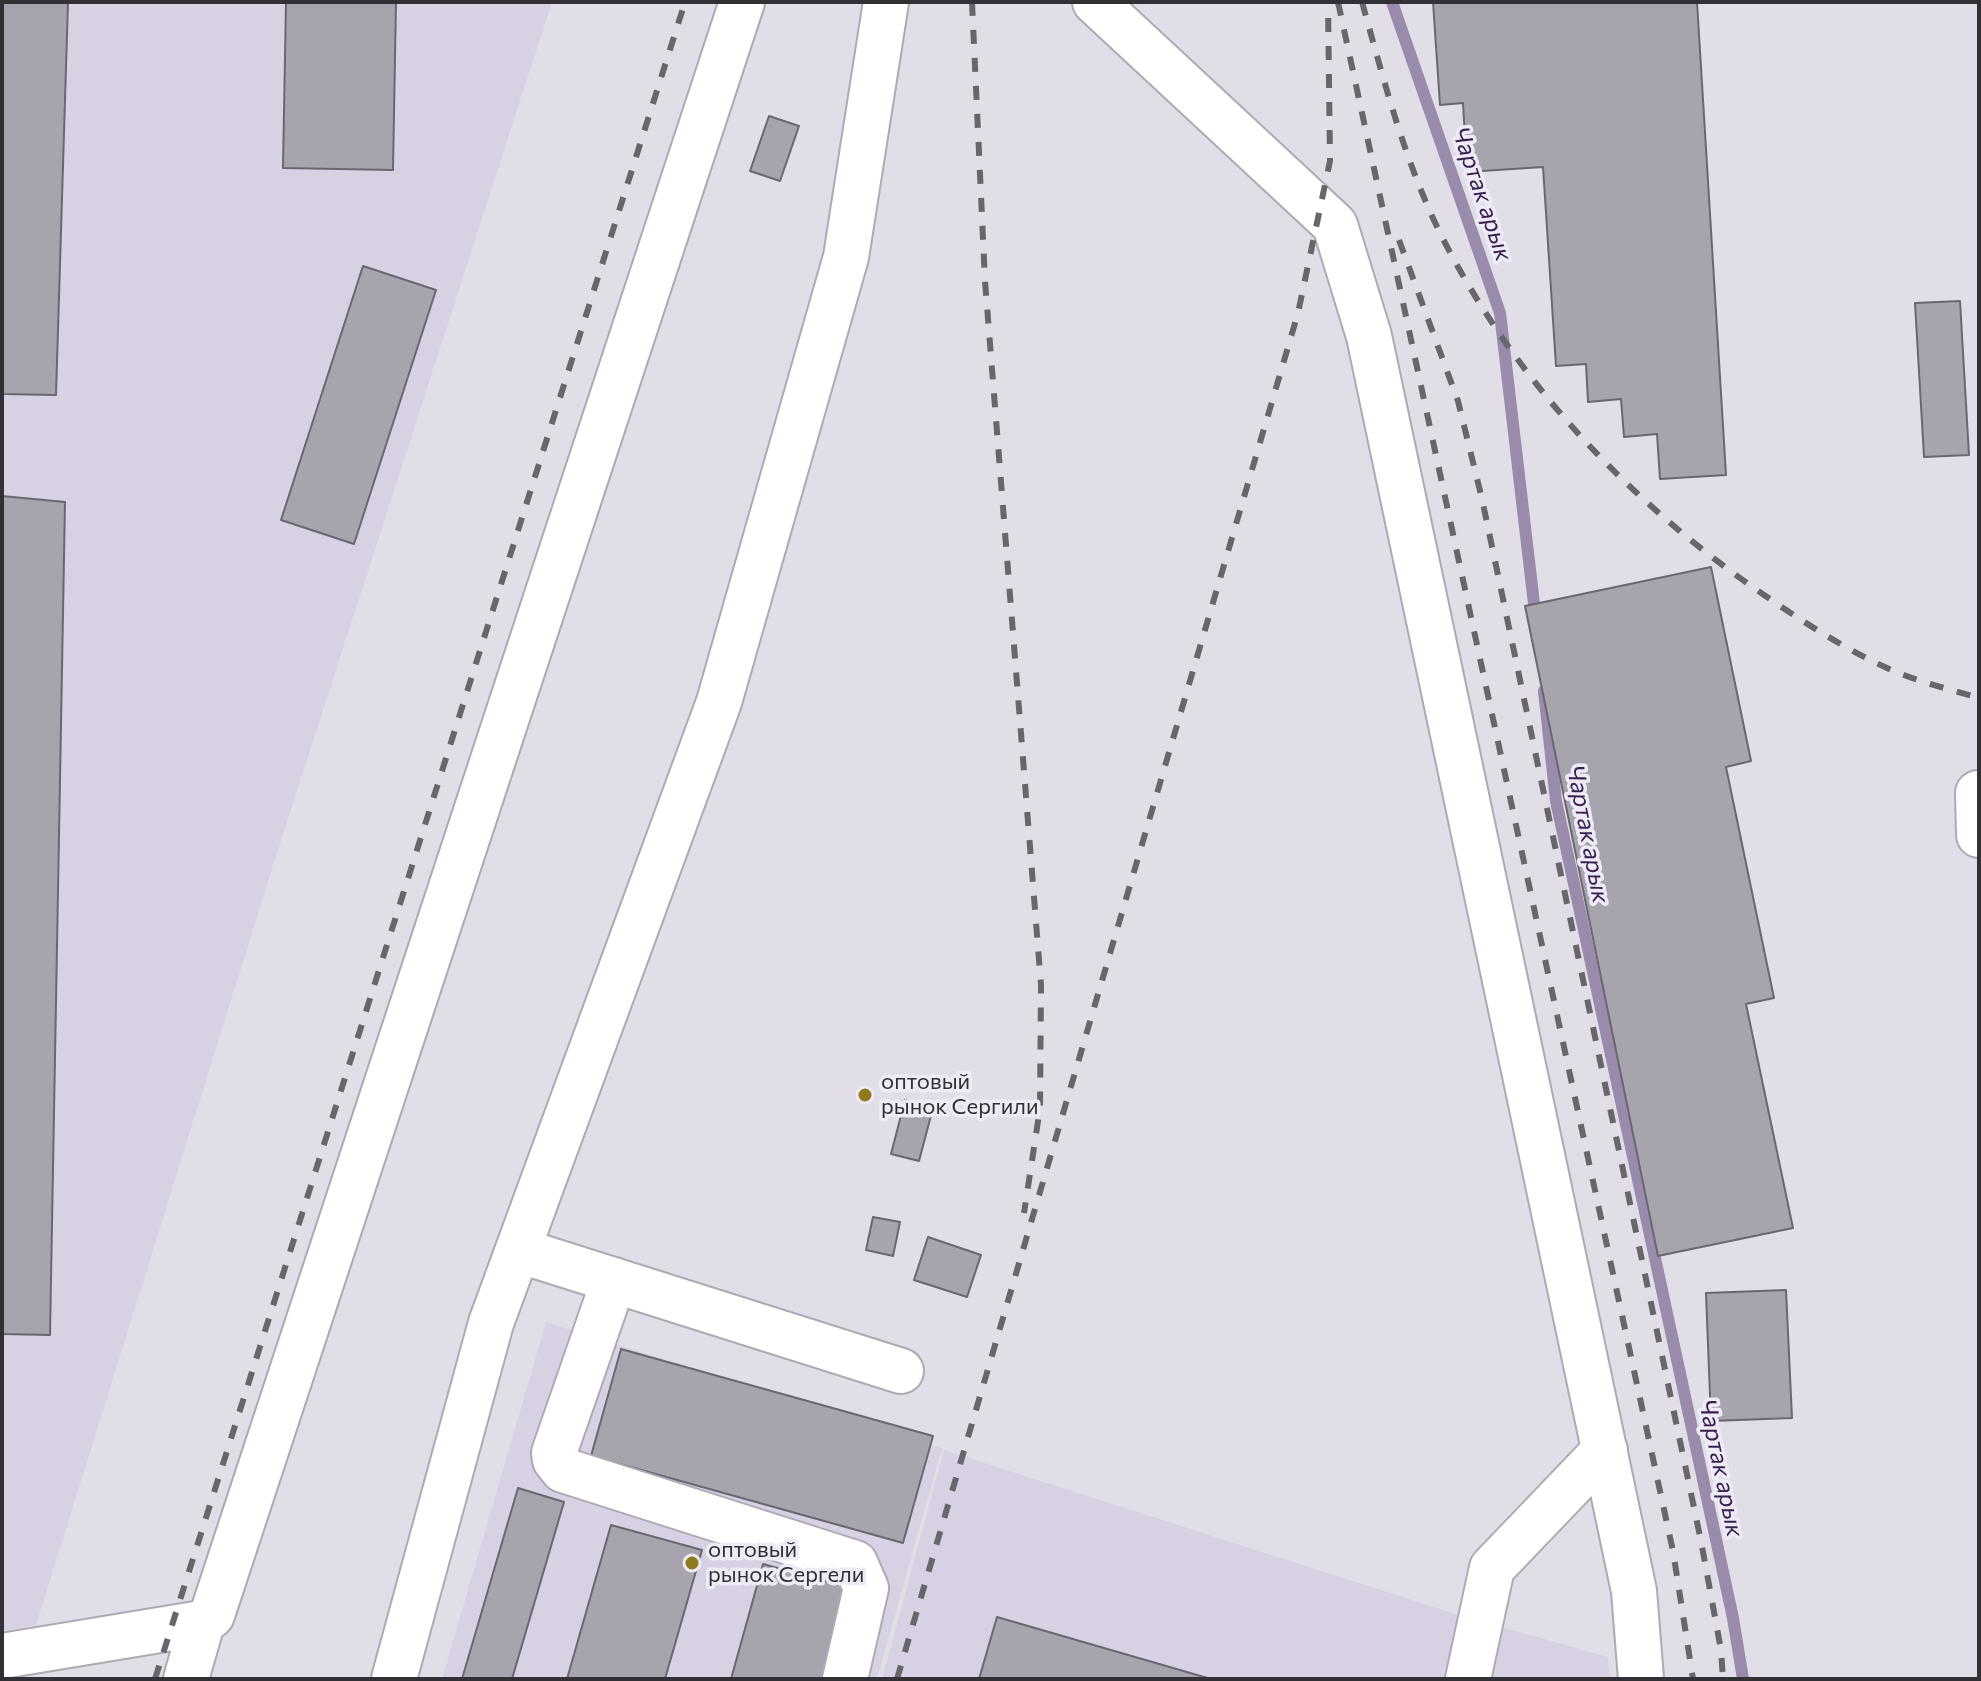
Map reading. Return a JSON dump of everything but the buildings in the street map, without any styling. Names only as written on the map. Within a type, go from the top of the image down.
[{"type":"street","points":[[186,1679],[742,2]]},
{"type":"street","points":[[394,1679],[491,1323],[719,702],[846,257],[886,2]]},
{"type":"street","points":[[1095,2],[1335,225],[1372,352],[1605,1450],[1634,1591],[1641,1679]]},
{"type":"street","points":[[518,1250],[901,1371]]},
{"type":"street","points":[[614,1280],[554,1453],[555,1460],[563,1470],[855,1563],[866,1588],[845,1679]]},
{"type":"street","points":[[1468,1679],[1492,1568],[1605,1450]]},
{"type":"street","points":[[2,1656],[209,1614]]},
{"type":"shaded area","points":[[2,2],[552,2],[284,831],[36,1625],[2,1631]]},
{"type":"shaded area","name":"оптовый рынок Сергели","points":[[546,1322],[942,1448],[877,1679],[442,1679]]},
{"type":"shaded area","points":[[944,1450],[1459,1615],[1608,1657],[1610,1679],[882,1679]]},
{"type":"waterway","name":"Чартак арык","points":[[1392,2],[1500,313],[1536,621]]},
{"type":"waterway","name":"Чартак арык","points":[[1544,691],[1556,801],[1733,1618],[1743,1679]]},
{"type":"railway","points":[[155,1679],[685,2]]},
{"type":"railway","points":[[972,2],[985,281],[1041,985],[1040,1108],[1024,1213]]},
{"type":"railway","points":[[897,1679],[1298,313],[1330,161],[1328,2]]},
{"type":"railway","points":[[1338,2],[1673,1551],[1693,1679]]},
{"type":"railway","points":[[1362,2],[1406,151],[1442,237],[1505,342],[1582,437],[1669,522],[1767,597],[1841,644],[1887,668],[1979,698]]},
{"type":"railway","points":[[1399,240],[1458,401],[1482,499],[1701,1541],[1721,1650],[1723,1679]]},
{"type":"place","name":"оптовый рынок Сергили","points":[[865,1095]]},
{"type":"place","name":"оптовый рынок Сергели","points":[[692,1563]]}]
